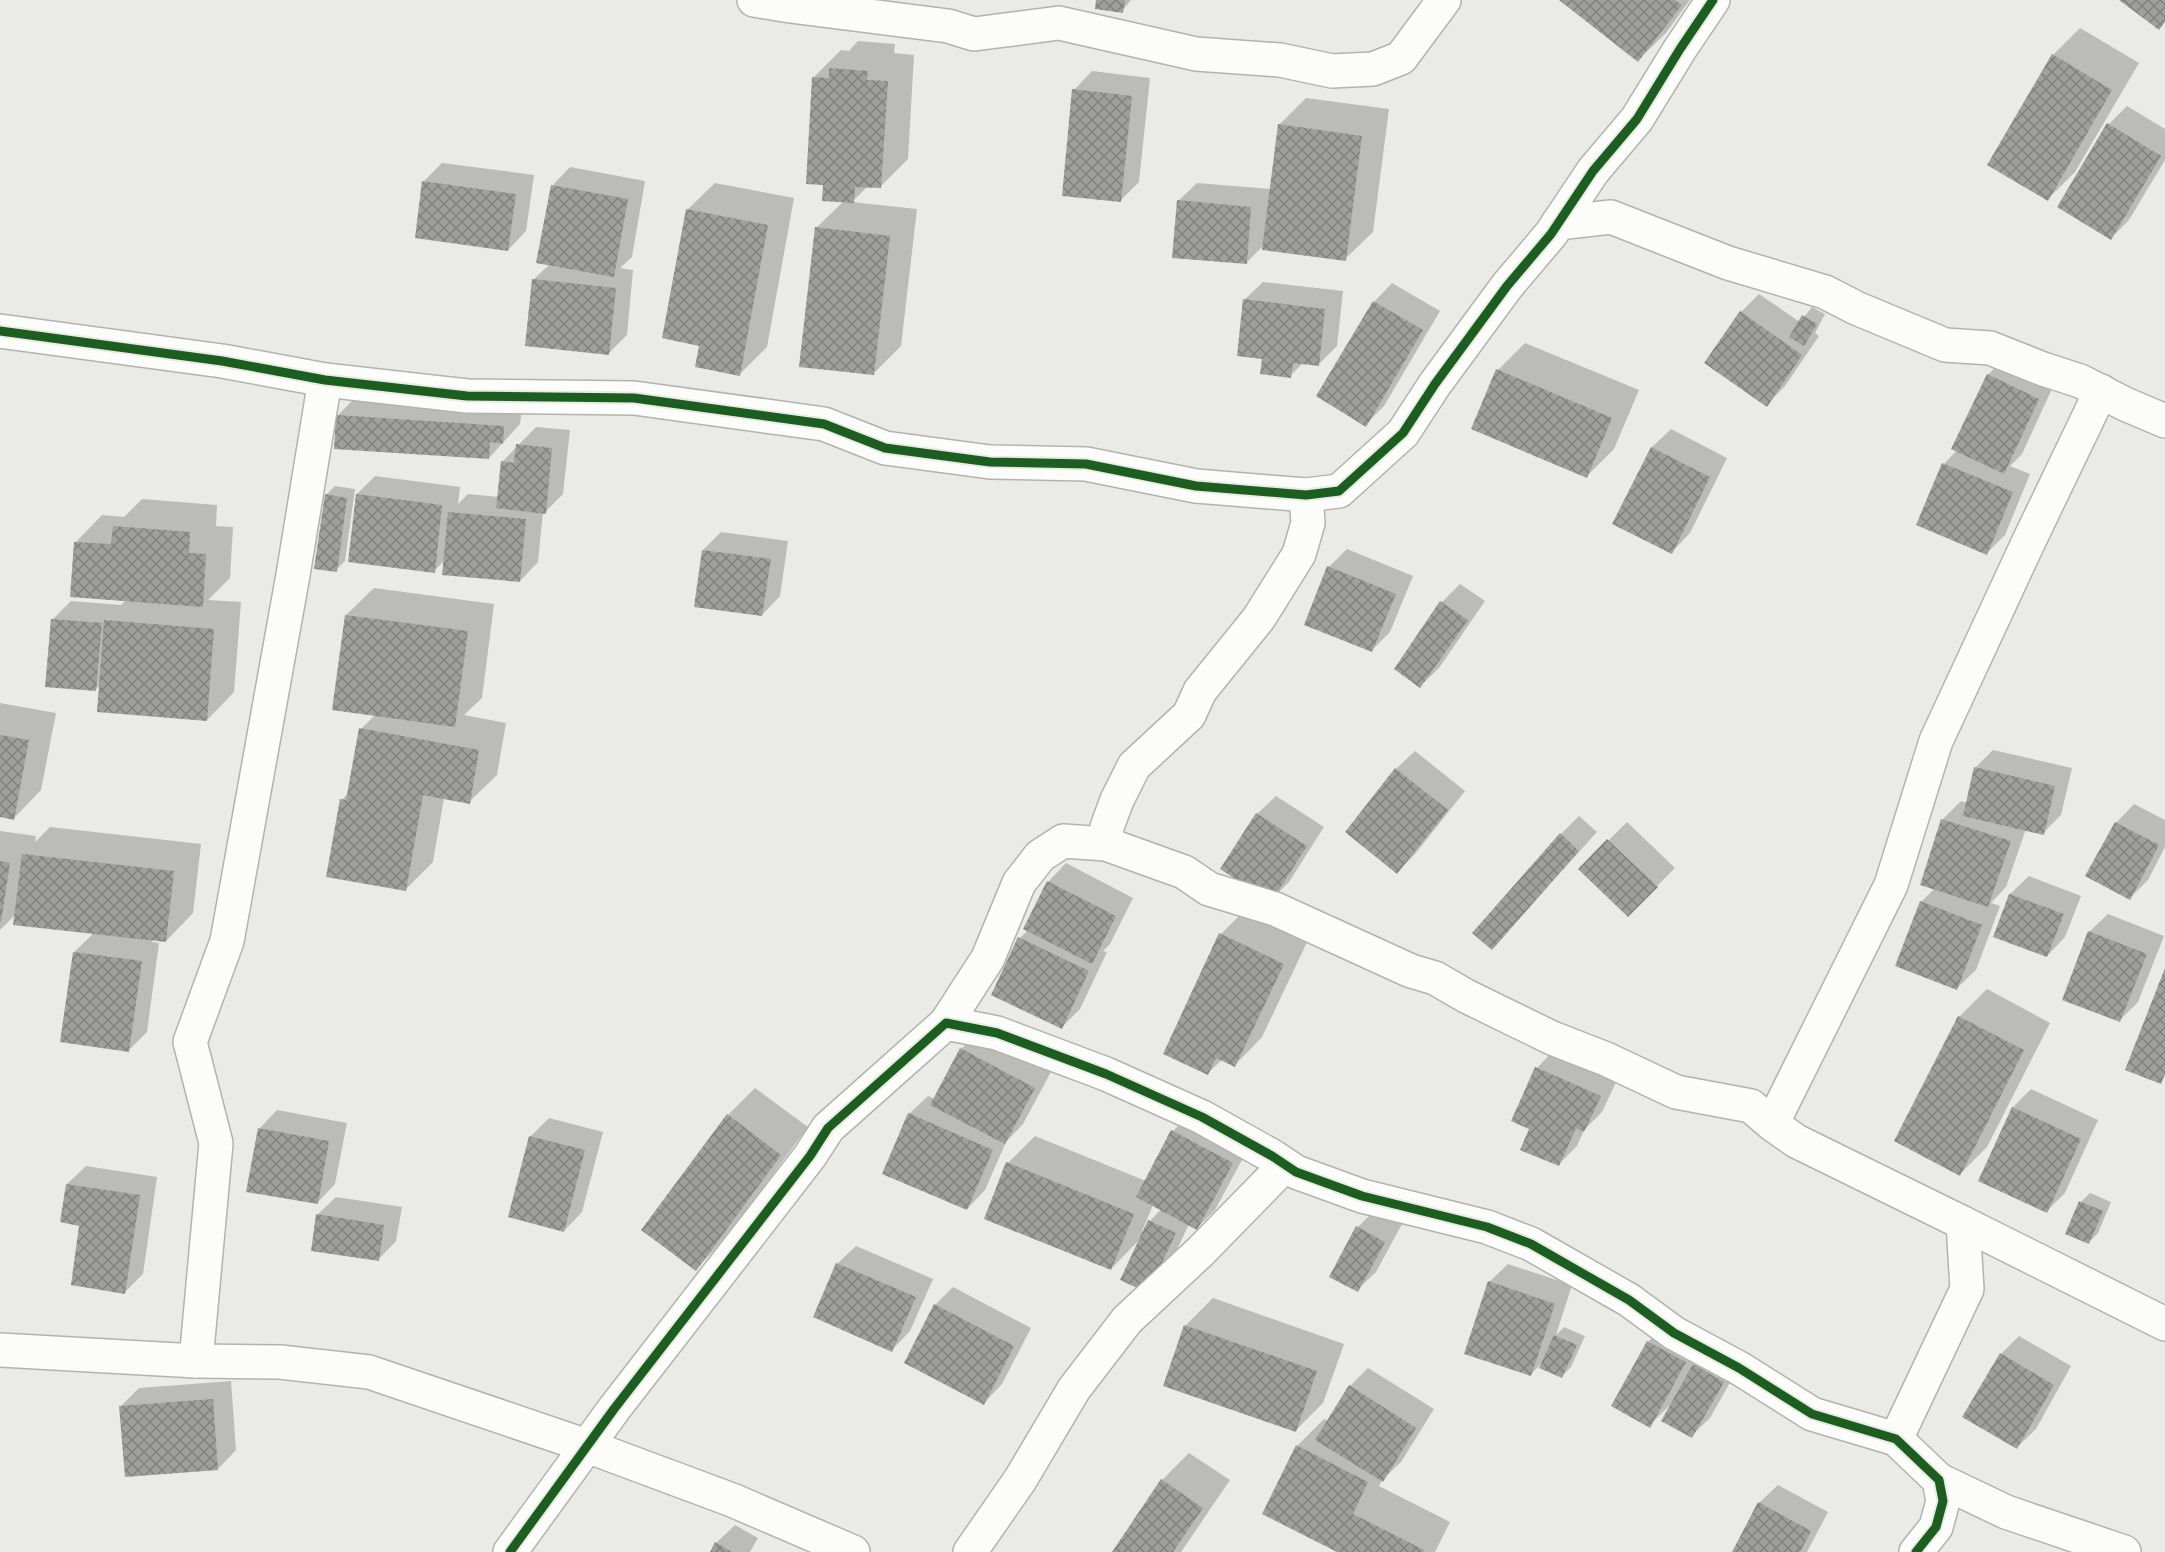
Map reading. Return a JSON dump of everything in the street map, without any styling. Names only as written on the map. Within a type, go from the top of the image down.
[{"type":"street","points":[[754,0],[790,3],[948,26],[974,34],[1059,23],[1196,54],[1280,60],[1332,71],[1373,69],[1401,58],[1444,0]]},
{"type":"street","points":[[0,331],[222,361],[325,380],[467,396],[634,398],[824,424],[885,448],[990,462],[1086,464],[1196,486],[1305,495],[1339,491],[1403,433],[1435,384],[1507,286],[1558,223],[1593,171],[1637,119],[1713,0]]},
{"type":"street","points":[[1558,223],[1611,218],[1728,263],[1824,292],[1856,308],[1945,345],[1990,348],[2080,381],[2165,421]]},
{"type":"street","points":[[196,1361],[216,1143],[190,1042],[227,941],[291,586],[325,380]]},
{"type":"street","points":[[1772,1124],[1891,885],[1936,741],[2101,391]]},
{"type":"street","points":[[1106,844],[1107,827],[1134,766],[1189,715],[1200,691],[1259,618],[1299,554],[1308,523],[1305,495]]},
{"type":"street","points":[[510,1552],[587,1446],[810,1156],[828,1128],[946,1023],[988,958],[1019,883],[1040,856],[1063,841],[1106,844],[1185,872],[1209,889],[1275,909],[1411,971],[1435,978],[1466,996],[1552,1038],[1606,1059],[1646,1080],[1676,1092],[1751,1106],[1796,1141],[2165,1324]]},
{"type":"street","points":[[946,1023],[997,1034],[1106,1074],[1202,1117],[1296,1172],[1362,1196],[1487,1227],[1531,1244],[1629,1300],[1674,1333],[1739,1368],[1812,1414],[1896,1439],[1939,1480],[2006,1512],[2124,1552]]},
{"type":"street","points":[[970,1552],[1020,1480],[1074,1389],[1127,1320],[1201,1251],[1285,1165]]},
{"type":"street","points":[[1896,1439],[1967,1289],[1963,1223]]},
{"type":"street","points":[[0,1350],[196,1361],[280,1362],[369,1372],[587,1446],[732,1500],[853,1552]]},
{"type":"street","points":[[1916,1552],[1936,1527],[1942,1501],[1939,1480]]},
{"type":"building","points":[[1096,0],[1125,0],[1123,13],[1095,9]]},
{"type":"building","points":[[1559,0],[1675,0],[1682,5],[1638,62]]},
{"type":"building","points":[[2119,0],[2165,0],[2165,22],[2159,30]]},
{"type":"building","points":[[2052,54],[2112,90],[2048,201],[1987,165]]},
{"type":"building","points":[[829,68],[868,71],[867,80],[888,81],[881,188],[855,187],[854,203],[822,201],[823,185],[806,184],[812,77],[829,78]]},
{"type":"building","points":[[1072,89],[1132,96],[1121,202],[1062,196]]},
{"type":"building","points":[[2107,123],[2161,156],[2111,240],[2057,207]]},
{"type":"building","points":[[1278,124],[1362,136],[1346,261],[1262,250]]},
{"type":"building","points":[[422,181],[516,194],[508,251],[415,238]]},
{"type":"building","points":[[551,185],[628,199],[614,277],[536,263]]},
{"type":"building","points":[[1177,200],[1251,207],[1247,264],[1172,258]]},
{"type":"building","points":[[686,209],[768,225],[740,376],[695,367],[699,346],[662,338]]},
{"type":"building","points":[[815,227],[890,236],[874,375],[799,367]]},
{"type":"building","points":[[532,279],[616,288],[609,355],[525,346]]},
{"type":"building","points":[[1243,299],[1325,309],[1319,366],[1293,363],[1291,378],[1260,374],[1262,359],[1237,356]]},
{"type":"building","points":[[1373,301],[1423,330],[1366,427],[1316,396]]},
{"type":"building","points":[[1740,311],[1802,355],[1767,407],[1704,363]]},
{"type":"building","points":[[1802,315],[1817,324],[1804,346],[1789,337]]},
{"type":"building","points":[[1496,369],[1612,418],[1587,478],[1471,429]]},
{"type":"building","points":[[1987,374],[2039,399],[2004,474],[1951,449]]},
{"type":"building","points":[[336,415],[504,426],[503,444],[490,442],[489,459],[334,449]]},
{"type":"building","points":[[516,444],[552,448],[546,514],[496,508],[501,461],[514,463]]},
{"type":"building","points":[[1651,447],[1710,477],[1672,554],[1612,524]]},
{"type":"building","points":[[1942,463],[2013,492],[1987,555],[1916,525]]},
{"type":"building","points":[[325,494],[347,498],[337,572],[314,569]]},
{"type":"building","points":[[356,494],[442,505],[435,573],[348,562]]},
{"type":"building","points":[[448,512],[526,519],[520,582],[442,575]]},
{"type":"building","points":[[113,526],[190,532],[189,553],[206,554],[203,607],[70,597],[74,542],[111,544]]},
{"type":"building","points":[[702,550],[771,559],[762,616],[694,607]]},
{"type":"building","points":[[1327,566],[1396,594],[1372,652],[1304,625]]},
{"type":"building","points":[[1440,601],[1468,620],[1420,688],[1394,669]]},
{"type":"building","points":[[345,615],[468,631],[455,727],[332,710]]},
{"type":"building","points":[[51,619],[102,623],[96,691],[45,687]]},
{"type":"building","points":[[104,620],[214,629],[207,721],[97,712]]},
{"type":"building","points":[[359,728],[479,750],[470,804],[423,795],[406,891],[326,877],[340,799],[346,800]]},
{"type":"building","points":[[0,735],[29,740],[14,820],[0,817]]},
{"type":"building","points":[[1974,767],[2055,786],[2044,835],[1963,816]]},
{"type":"building","points":[[1395,768],[1448,810],[1397,874],[1345,832]]},
{"type":"building","points":[[1256,813],[1307,846],[1271,902],[1220,869]]},
{"type":"building","points":[[1941,819],[2011,841],[1988,907],[1920,885]]},
{"type":"building","points":[[2115,822],[2159,845],[2130,900],[2085,876]]},
{"type":"building","points":[[1560,833],[1579,851],[1492,950],[1472,933]]},
{"type":"building","points":[[1607,839],[1658,887],[1628,917],[1578,869]]},
{"type":"building","points":[[22,854],[174,871],[166,942],[13,925]]},
{"type":"building","points":[[0,861],[10,863],[1,922],[0,922]]},
{"type":"building","points":[[1047,881],[1116,916],[1092,964],[1023,929]]},
{"type":"building","points":[[2009,894],[2064,914],[2047,957],[1993,937]]},
{"type":"building","points":[[1920,901],[1982,925],[1957,990],[1895,966]]},
{"type":"building","points":[[2088,931],[2147,954],[2120,1022],[2062,1000]]},
{"type":"building","points":[[1219,933],[1284,964],[1235,1067],[1216,1058],[1208,1075],[1163,1054]]},
{"type":"building","points":[[1018,937],[1089,971],[1062,1029],[991,995]]},
{"type":"building","points":[[73,952],[142,961],[129,1052],[60,1042]]},
{"type":"building","points":[[2165,968],[2165,1074],[2161,1084],[2125,1070]]},
{"type":"building","points":[[1958,1016],[2024,1050],[1960,1176],[1894,1141]]},
{"type":"building","points":[[960,1048],[1035,1088],[1005,1144],[930,1105]]},
{"type":"building","points":[[1535,1067],[1601,1096],[1584,1132],[1576,1128],[1559,1166],[1520,1150],[1529,1129],[1511,1121]]},
{"type":"building","points":[[2012,1107],[2081,1139],[2047,1213],[1978,1181]]},
{"type":"building","points":[[908,1113],[993,1150],[967,1210],[882,1174]]},
{"type":"building","points":[[727,1114],[781,1155],[696,1271],[641,1230]]},
{"type":"building","points":[[258,1128],[329,1141],[318,1204],[246,1192]]},
{"type":"building","points":[[1171,1130],[1233,1163],[1197,1230],[1136,1197]]},
{"type":"building","points":[[529,1136],[585,1150],[564,1232],[508,1217]]},
{"type":"building","points":[[1006,1162],[1134,1214],[1111,1270],[984,1219]]},
{"type":"building","points":[[66,1184],[140,1195],[125,1294],[71,1285],[79,1226],[60,1222]]},
{"type":"building","points":[[2079,1201],[2103,1211],[2089,1244],[2065,1234]]},
{"type":"building","points":[[316,1214],[384,1225],[379,1261],[311,1251]]},
{"type":"building","points":[[1148,1220],[1176,1233],[1148,1293],[1120,1280]]},
{"type":"building","points":[[1356,1226],[1385,1242],[1358,1292],[1329,1277]]},
{"type":"building","points":[[836,1263],[916,1297],[892,1352],[813,1317]]},
{"type":"building","points":[[1488,1281],[1555,1304],[1531,1376],[1464,1354]]},
{"type":"building","points":[[934,1304],[1014,1346],[984,1405],[904,1363]]},
{"type":"building","points":[[1184,1325],[1317,1371],[1296,1432],[1163,1386]]},
{"type":"building","points":[[1554,1335],[1577,1345],[1562,1378],[1539,1368]]},
{"type":"building","points":[[1647,1341],[1686,1362],[1650,1428],[1611,1406]]},
{"type":"building","points":[[2000,1353],[2054,1385],[2017,1449],[1962,1417]]},
{"type":"building","points":[[1693,1364],[1724,1382],[1692,1438],[1661,1421]]},
{"type":"building","points":[[1349,1385],[1416,1428],[1383,1482],[1315,1440]]},
{"type":"building","points":[[213,1399],[218,1470],[125,1477],[119,1406]]},
{"type":"building","points":[[1296,1445],[1368,1482],[1353,1514],[1424,1550],[1423,1552],[1337,1552],[1262,1514]]},
{"type":"building","points":[[1161,1479],[1203,1508],[1173,1552],[1112,1552]]},
{"type":"building","points":[[1758,1502],[1811,1531],[1800,1552],[1732,1552]]},
{"type":"building","points":[[715,1542],[732,1552],[710,1552]]},
{"type":"cycle path","points":[[0,331],[222,361],[325,380],[467,396],[634,398],[824,424],[885,448],[990,462],[1086,464],[1196,486],[1306,495],[1339,491],[1403,433],[1435,384],[1507,286],[1551,234],[1593,171],[1637,119],[1713,0]]},
{"type":"cycle path","points":[[510,1552],[614,1409],[810,1156],[828,1128],[946,1023],[997,1033],[1106,1074],[1202,1117],[1296,1172],[1362,1196],[1487,1227],[1531,1244],[1629,1300],[1674,1333],[1739,1368],[1812,1414],[1896,1439],[1939,1480],[1943,1501],[1936,1527],[1916,1552]]}]
